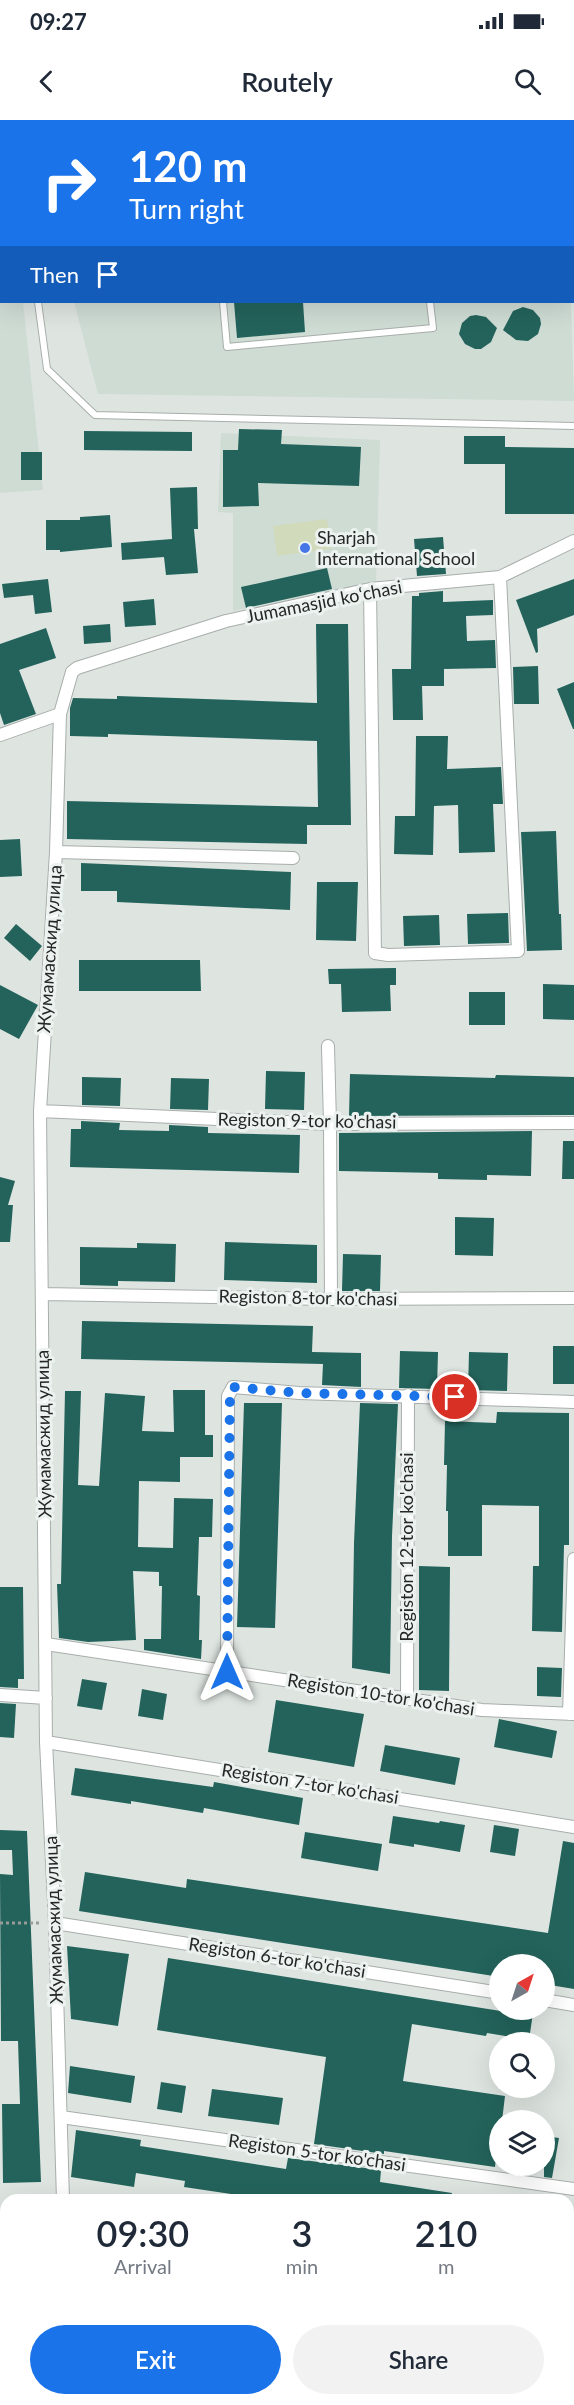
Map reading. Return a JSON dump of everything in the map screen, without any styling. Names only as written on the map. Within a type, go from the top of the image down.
[{"type":"street","name":"Jumamasjid koʻchasi","points":[[73,670],[226,621],[370,589],[500,577],[574,541]]},
{"type":"street","points":[[370,589],[375,953],[388,955],[518,951],[500,577]]},
{"type":"street","name":"Жумамасжид улица","points":[[63,2194],[55,1923],[46,1742],[40,1112],[56,852],[60,714],[73,670]]},
{"type":"street","points":[[0,735],[60,714]]},
{"type":"street","points":[[56,852],[293,858]]},
{"type":"street","points":[[328,1046],[330,1299]]},
{"type":"street","name":"Registon 9-tor ko'chasi","points":[[40,1112],[330,1124],[574,1123]]},
{"type":"street","name":"Registon 8-tor ko'chasi","points":[[43,1294],[330,1299],[574,1298]]},
{"type":"street","points":[[227,1672],[230,1390],[233,1387],[299,1393],[574,1402]]},
{"type":"street","name":"Registon 12-tor ko'chasi","points":[[407,1698],[408,1395]]},
{"type":"street","points":[[572,1714],[574,1558]]},
{"type":"street","name":"Registon 10-tor ko'chasi","points":[[46,1644],[482,1710],[572,1714]]},
{"type":"street","points":[[0,1695],[46,1698]]},
{"type":"street","name":"Registon 7-tor ko'chasi","points":[[46,1742],[574,1827]]},
{"type":"street","name":"Registon 6-tor ko'chasi","points":[[55,1923],[489,1991]]},
{"type":"street","points":[[555,2002],[574,2005]]},
{"type":"street","name":"Registon 5-tor ko'chasi","points":[[61,2117],[574,2189]]},
{"type":"lane","points":[[38,303],[46,369],[95,415],[574,426]]},
{"type":"lane","points":[[223,303],[227,347],[433,328],[430,303]]},
{"type":"path","points":[[0,1923],[55,1923]]},
{"type":"shaded area","points":[[0,303],[23,303],[43,490],[0,493]]},
{"type":"shaded area","points":[[74,303],[571,303],[574,401],[98,394]]},
{"type":"shaded area","name":"Sharjah International School","points":[[221,433],[380,440],[376,582],[233,611],[233,513],[218,512]]},
{"type":"green space","points":[[327,519],[331,549],[277,556],[273,526]]},
{"type":"building","points":[[234,303],[303,303],[305,332],[237,338]]},
{"type":"building","points":[[523,307],[533,310],[540,318],[541,324],[538,334],[528,341],[516,340],[503,330],[513,311]]},
{"type":"building","points":[[470,316],[486,317],[497,328],[491,342],[481,349],[465,344],[459,334],[462,323]]},
{"type":"building","points":[[239,429],[282,430],[281,444],[361,447],[359,486],[258,483],[259,506],[223,507],[223,450],[238,450]]},
{"type":"building","points":[[84,431],[192,432],[192,451],[84,450]]},
{"type":"building","points":[[464,436],[505,436],[505,447],[574,448],[574,514],[505,514],[505,464],[464,464]]},
{"type":"building","points":[[21,452],[42,452],[42,480],[21,480]]},
{"type":"building","points":[[197,487],[198,529],[194,529],[198,573],[166,575],[164,557],[122,560],[121,543],[172,539],[170,488]]},
{"type":"building","points":[[110,515],[112,547],[60,552],[60,550],[46,550],[46,520],[80,520],[80,517]]},
{"type":"building","points":[[443,537],[446,574],[417,576],[414,539]]},
{"type":"building","points":[[327,568],[332,589],[246,608],[241,587]]},
{"type":"building","points":[[48,579],[52,612],[35,614],[33,595],[4,598],[2,584]]},
{"type":"building","points":[[574,579],[574,615],[537,629],[538,652],[536,653],[516,600]]},
{"type":"building","points":[[443,591],[443,602],[493,600],[493,615],[466,616],[467,641],[495,640],[496,668],[444,669],[444,686],[422,686],[423,720],[393,720],[392,669],[411,669],[412,596],[419,596],[419,593]]},
{"type":"building","points":[[154,599],[156,625],[125,627],[123,602]]},
{"type":"building","points":[[110,624],[111,642],[84,644],[83,626]]},
{"type":"building","points":[[316,624],[348,624],[351,825],[307,825],[307,844],[67,839],[67,801],[318,807],[317,741],[108,734],[108,737],[70,736],[70,708],[73,698],[117,699],[117,696],[317,703]]},
{"type":"building","points":[[46,628],[56,658],[19,670],[36,714],[4,725],[0,713],[0,644]]},
{"type":"building","points":[[538,666],[539,704],[514,704],[513,667]]},
{"type":"building","points":[[574,682],[574,729],[573,729],[557,689]]},
{"type":"building","points":[[416,736],[448,736],[447,769],[501,767],[503,804],[493,804],[495,852],[459,853],[458,805],[434,806],[433,855],[394,854],[395,816],[415,816]]},
{"type":"building","points":[[556,831],[562,950],[527,951],[521,832]]},
{"type":"building","points":[[20,839],[22,876],[0,877],[0,840]]},
{"type":"building","points":[[81,863],[291,872],[290,910],[117,902],[117,891],[81,891]]},
{"type":"building","points":[[317,882],[358,882],[356,941],[316,940]]},
{"type":"building","points":[[508,913],[509,943],[468,944],[467,914]]},
{"type":"building","points":[[439,915],[440,945],[404,946],[403,916]]},
{"type":"building","points":[[16,924],[42,946],[30,961],[4,938]]},
{"type":"building","points":[[79,960],[200,960],[201,991],[79,991]]},
{"type":"building","points":[[396,968],[396,985],[390,985],[391,1011],[342,1012],[341,984],[329,984],[328,969]]},
{"type":"building","points":[[543,984],[574,985],[574,1020],[543,1019]]},
{"type":"building","points":[[0,985],[38,1005],[19,1039],[0,1029]]},
{"type":"building","points":[[469,992],[505,992],[505,1025],[469,1025]]},
{"type":"building","points":[[266,1071],[305,1072],[304,1110],[265,1109]]},
{"type":"building","points":[[350,1074],[495,1078],[496,1075],[574,1077],[574,1115],[349,1116]]},
{"type":"building","points":[[82,1077],[121,1078],[120,1106],[82,1105]]},
{"type":"building","points":[[171,1078],[209,1079],[208,1110],[170,1109]]},
{"type":"building","points":[[81,1121],[120,1123],[119,1130],[169,1131],[169,1125],[208,1127],[208,1133],[300,1135],[299,1173],[70,1167],[71,1129],[81,1129]]},
{"type":"building","points":[[532,1131],[531,1176],[487,1175],[487,1180],[438,1179],[438,1173],[339,1171],[339,1133]]},
{"type":"building","points":[[563,1141],[574,1141],[574,1179],[562,1179]]},
{"type":"building","points":[[0,1177],[15,1181],[8,1205],[13,1205],[10,1242],[0,1242]]},
{"type":"building","points":[[455,1217],[494,1218],[493,1256],[455,1255]]},
{"type":"building","points":[[225,1242],[317,1245],[317,1283],[224,1280]]},
{"type":"building","points":[[137,1243],[176,1244],[175,1282],[118,1281],[118,1286],[80,1285],[80,1247],[137,1248]]},
{"type":"building","points":[[343,1254],[381,1255],[380,1291],[342,1291]]},
{"type":"building","points":[[82,1321],[313,1326],[312,1352],[361,1353],[361,1387],[322,1385],[323,1364],[81,1359]]},
{"type":"building","points":[[553,1346],[574,1346],[574,1384],[553,1384]]},
{"type":"building","points":[[400,1351],[438,1352],[437,1389],[399,1388]]},
{"type":"building","points":[[469,1352],[508,1353],[507,1391],[468,1390]]},
{"type":"building","points":[[173,1390],[205,1390],[205,1435],[213,1435],[213,1457],[180,1457],[180,1482],[139,1481],[138,1547],[173,1548],[174,1498],[213,1499],[212,1537],[199,1537],[197,1595],[200,1596],[201,1659],[144,1650],[144,1639],[161,1639],[162,1586],[159,1586],[159,1572],[133,1571],[136,1640],[88,1642],[59,1638],[57,1584],[61,1584],[65,1391],[81,1391],[78,1485],[99,1486],[105,1393],[145,1396],[142,1431],[174,1432]]},
{"type":"building","points":[[244,1403],[282,1403],[275,1628],[237,1627]]},
{"type":"building","points":[[360,1403],[398,1404],[392,1536],[390,1674],[352,1668]]},
{"type":"building","points":[[497,1412],[569,1413],[569,1545],[564,1545],[562,1632],[532,1631],[533,1566],[539,1566],[539,1506],[482,1505],[482,1556],[448,1556],[447,1465],[444,1465],[445,1421],[496,1423]]},
{"type":"building","points":[[419,1566],[450,1567],[449,1691],[419,1690]]},
{"type":"building","points":[[0,1587],[23,1587],[24,1679],[18,1679],[18,1688],[0,1687]]},
{"type":"building","points":[[537,1667],[562,1668],[561,1697],[537,1696]]},
{"type":"building","points":[[82,1679],[107,1683],[102,1710],[77,1706]]},
{"type":"building","points":[[142,1689],[167,1694],[163,1720],[138,1716]]},
{"type":"building","points":[[276,1700],[364,1714],[354,1767],[268,1752]]},
{"type":"building","points":[[0,1703],[16,1704],[14,1738],[0,1737]]},
{"type":"building","points":[[499,1719],[557,1731],[552,1758],[494,1747]]},
{"type":"building","points":[[385,1745],[460,1758],[455,1785],[380,1771]]},
{"type":"building","points":[[75,1768],[213,1787],[214,1782],[303,1798],[299,1825],[204,1808],[203,1813],[131,1801],[131,1804],[71,1795]]},
{"type":"building","points":[[393,1816],[465,1825],[460,1852],[414,1844],[414,1847],[389,1843]]},
{"type":"building","points":[[494,1825],[519,1829],[515,1856],[490,1852]]},
{"type":"building","points":[[0,1830],[27,1831],[41,2182],[3,2183],[2,2104],[20,2104],[18,2041],[1,2041],[0,1874],[13,1875],[12,1850],[0,1850]]},
{"type":"building","points":[[305,1832],[382,1844],[378,1871],[301,1858]]},
{"type":"building","points":[[563,1841],[574,1843],[574,1989],[555,1986],[555,1954],[489,1954],[489,1975],[79,1911],[85,1872],[186,1888],[187,1879],[548,1933]]},
{"type":"building","points":[[67,1946],[129,1954],[118,2026],[71,2019]]},
{"type":"building","points":[[168,1958],[489,2009],[489,2020],[532,2020],[530,2032],[489,2032],[486,2036],[412,2024],[403,2081],[489,2094],[489,2098],[505,2098],[503,2110],[489,2110],[489,2166],[384,2151],[384,2154],[314,2144],[326,2057],[157,2030]]},
{"type":"building","points":[[70,2066],[135,2076],[131,2103],[68,2093]]},
{"type":"building","points":[[161,2082],[186,2086],[182,2113],[157,2109]]},
{"type":"building","points":[[212,2089],[283,2098],[279,2125],[208,2116]]},
{"type":"building","points":[[76,2130],[141,2140],[140,2146],[286,2169],[288,2158],[381,2170],[380,2182],[452,2193],[231,2194],[184,2187],[185,2181],[136,2173],[134,2187],[71,2177]]},
{"type":"building","points":[[555,2137],[559,2138],[555,2161]]},
{"type":"place","name":"Sharjah International School","points":[[305,548]]},
{"type":"route","points":[[227,1672],[228,1396],[230,1390],[233,1387],[299,1393],[455,1397]]}]
